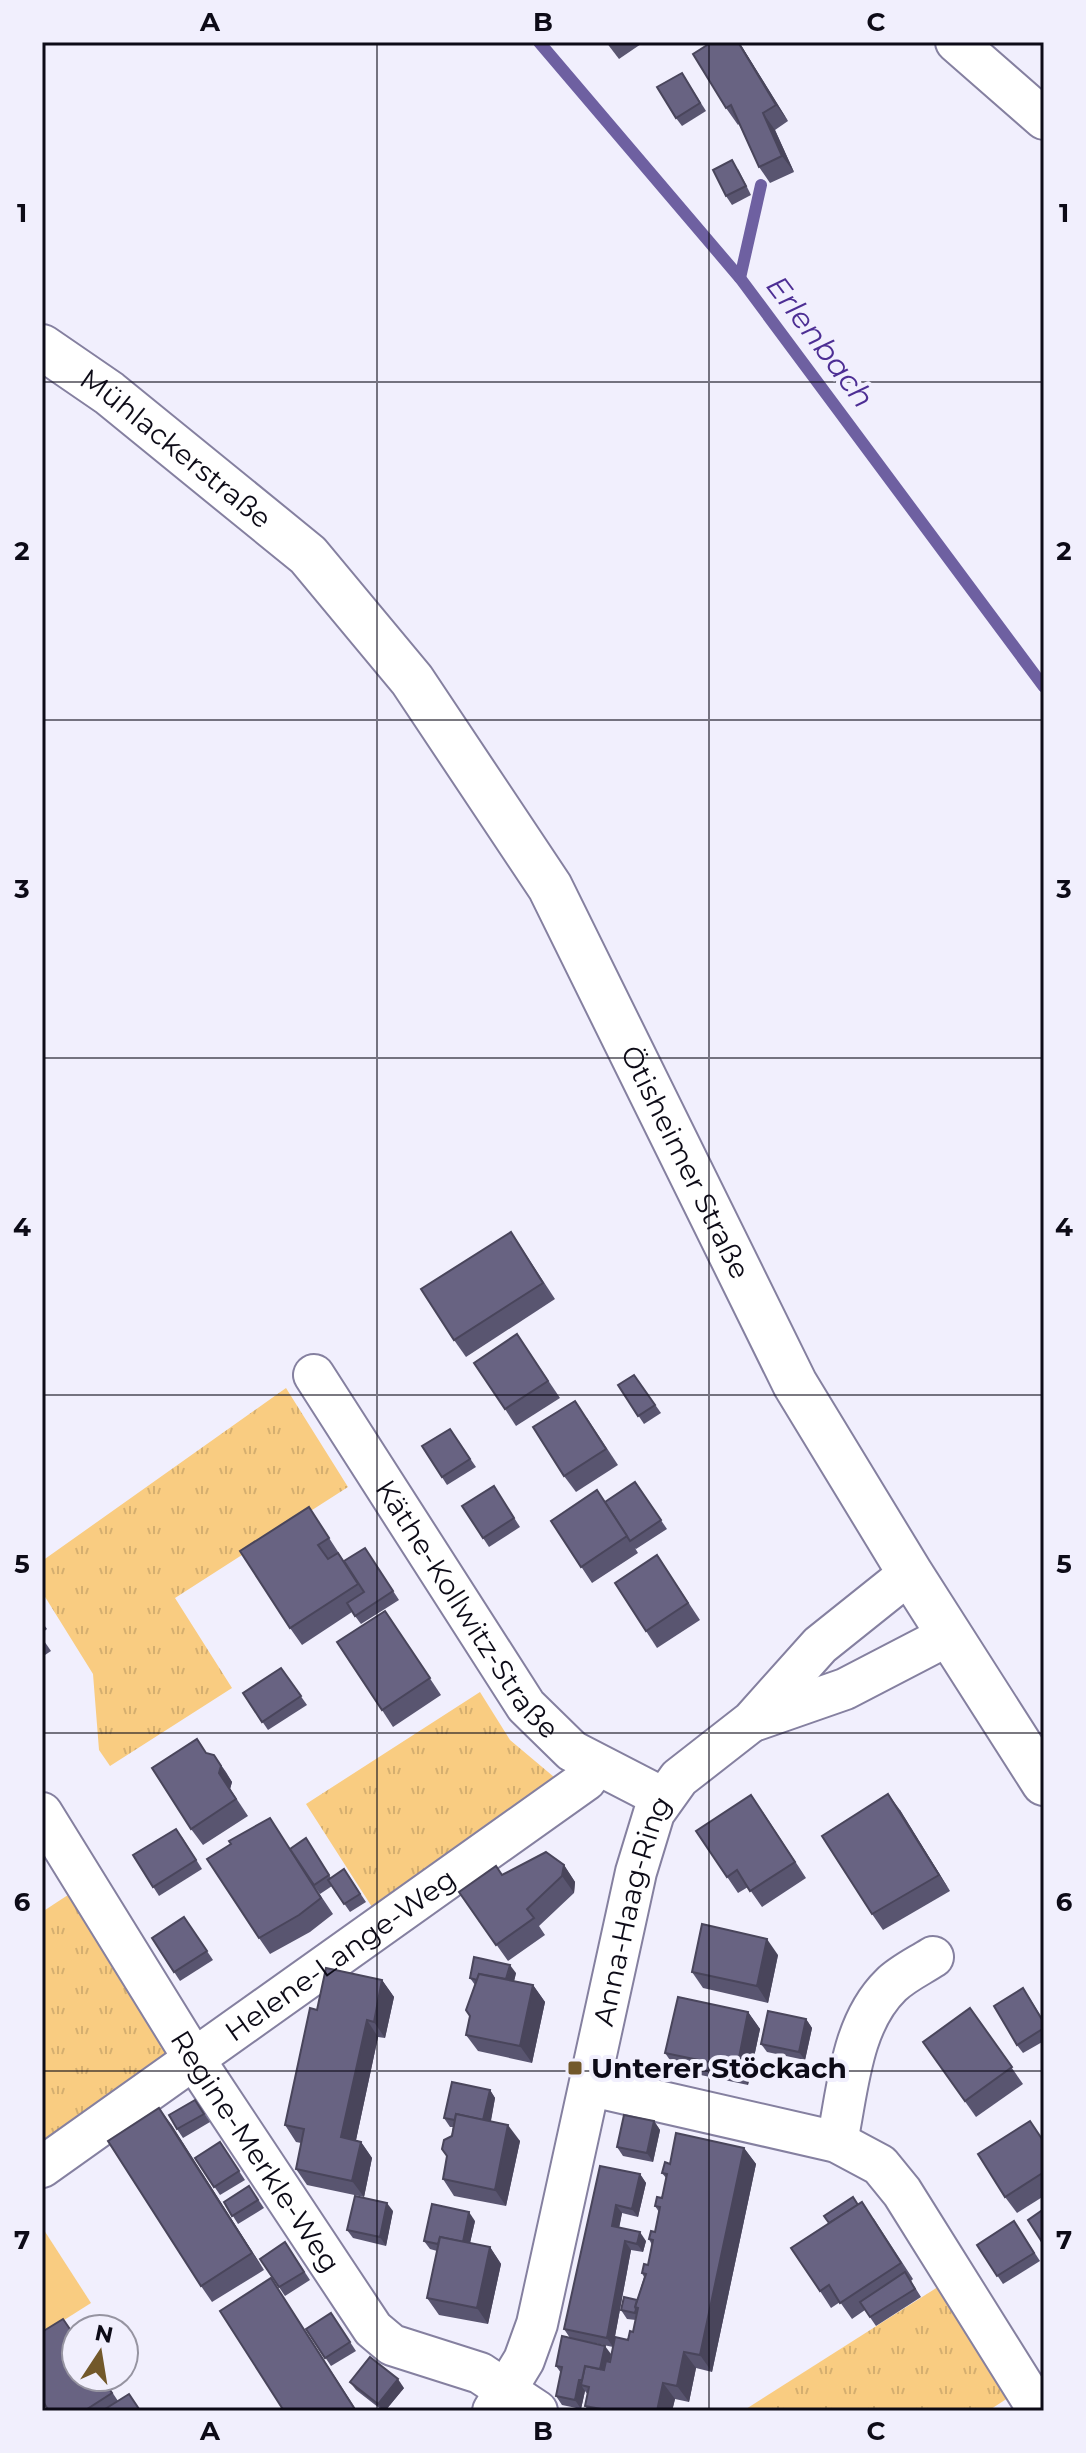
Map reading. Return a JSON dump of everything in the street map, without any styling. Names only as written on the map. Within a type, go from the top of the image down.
[{"type":"main road","name":"Mühlackerstraße","points":[[42,347],[109,393],[308,555]]},
{"type":"main road","name":"Ötisheimer Straße","points":[[308,555],[412,680],[550,887],[795,1384],[910,1573],[1044,1783]]},
{"type":"street","points":[[956,42],[1044,119]]},
{"type":"street","name":"Käthe-Kollwitz-Straße","points":[[314,1375],[526,1706],[551,1734],[595,1765],[663,1798]]},
{"type":"street","name":"Anna-Haag-Ring","points":[[513,2404],[537,2324],[647,1831],[663,1798],[706,1754],[752,1721],[820,1645],[910,1573]]},
{"type":"street","name":"Anna-Haag-Ring","points":[[752,1721],[845,1689],[949,1635]]},
{"type":"street","name":"Helene-Lange-Weg","points":[[42,2167],[586,1780],[595,1765]]},
{"type":"street","name":"Regine-Merkle-Weg","points":[[42,1813],[194,2059],[373,2329],[392,2345],[453,2362],[513,2404]]},
{"type":"street","points":[[837,2142],[859,2037],[872,2006],[893,1982],[933,1957]]},
{"type":"street","points":[[592,2086],[837,2142],[880,2165],[902,2192],[1039,2411]]},
{"type":"green space","points":[[286,1388],[348,1487],[175,1598],[232,1688],[110,1766],[99,1750],[93,1674],[42,1592],[42,1561]]},
{"type":"green space","points":[[480,1692],[510,1740],[554,1777],[372,1907],[306,1804]]},
{"type":"green space","points":[[71,1893],[172,2050],[42,2143],[42,1912]]},
{"type":"green space","points":[[42,2227],[91,2303],[75,2313],[60,2313],[60,2323],[42,2334]]},
{"type":"green space","points":[[941,2285],[1011,2396],[988,2411],[746,2409]]},
{"type":"building","points":[[712,42],[738,42],[776,105],[763,113],[782,156],[759,167],[731,105],[726,108],[693,54]]},
{"type":"building","points":[[682,73],[700,103],[676,118],[657,87]]},
{"type":"building","points":[[732,160],[746,186],[726,196],[713,170]]},
{"type":"building","points":[[511,1232],[543,1283],[454,1340],[421,1289]]},
{"type":"building","points":[[517,1334],[548,1381],[505,1409],[474,1363]]},
{"type":"building","points":[[634,1375],[655,1405],[638,1416],[618,1385]]},
{"type":"building","points":[[575,1401],[606,1449],[564,1476],[533,1427]]},
{"type":"building","points":[[450,1429],[470,1459],[442,1477],[422,1446]]},
{"type":"building","points":[[635,1482],[661,1520],[630,1541],[605,1502]]},
{"type":"building","points":[[494,1486],[514,1518],[483,1538],[462,1506]]},
{"type":"building","points":[[597,1490],[627,1536],[581,1567],[551,1521]]},
{"type":"building","points":[[309,1507],[329,1538],[318,1545],[328,1559],[338,1553],[358,1584],[290,1628],[240,1551]]},
{"type":"building","points":[[365,1548],[393,1591],[355,1616],[347,1603],[364,1592],[344,1561]]},
{"type":"building","points":[[657,1555],[688,1603],[646,1631],[615,1583]]},
{"type":"building","points":[[385,1611],[430,1678],[382,1710],[337,1642]]},
{"type":"building","points":[[281,1668],[301,1696],[262,1722],[243,1693]]},
{"type":"building","points":[[197,1739],[206,1753],[214,1755],[221,1766],[219,1773],[236,1799],[191,1829],[152,1768]]},
{"type":"building","points":[[888,1794],[939,1875],[872,1914],[822,1836]]},
{"type":"building","points":[[751,1795],[795,1862],[750,1891],[737,1870],[727,1877],[696,1831]]},
{"type":"building","points":[[270,1818],[321,1898],[259,1938],[207,1859],[231,1844],[229,1841]]},
{"type":"building","points":[[176,1829],[196,1860],[153,1887],[133,1855]]},
{"type":"building","points":[[306,1838],[329,1875],[314,1885],[290,1849]]},
{"type":"building","points":[[546,1852],[564,1865],[562,1876],[527,1909],[534,1918],[496,1945],[459,1892],[496,1866],[502,1875]]},
{"type":"building","points":[[344,1869],[360,1894],[344,1904],[328,1880]]},
{"type":"building","points":[[184,1917],[207,1951],[174,1972],[152,1938]]},
{"type":"building","points":[[702,1924],[767,1939],[757,1986],[692,1972]]},
{"type":"building","points":[[474,1957],[510,1965],[506,1979],[479,1974],[477,1980],[470,1978]]},
{"type":"building","points":[[326,1968],[382,1980],[374,2022],[367,2020],[341,2137],[361,2142],[352,2181],[296,2169],[304,2129],[285,2125],[310,2008],[317,2010]]},
{"type":"building","points":[[479,1974],[533,1985],[520,2046],[466,2035],[470,2016],[466,2010]]},
{"type":"building","points":[[1023,1988],[1044,2028],[1017,2045],[994,2006]]},
{"type":"building","points":[[678,1997],[748,2012],[737,2068],[665,2053]]},
{"type":"building","points":[[970,2008],[1012,2067],[965,2101],[923,2042]]},
{"type":"building","points":[[768,2011],[806,2019],[799,2052],[761,2044]]},
{"type":"building","points":[[452,2082],[490,2090],[483,2120],[456,2114],[455,2120],[444,2118]]},
{"type":"building","points":[[195,2100],[204,2114],[177,2129],[169,2115]]},
{"type":"building","points":[[159,2108],[252,2253],[201,2286],[108,2141]]},
{"type":"building","points":[[456,2114],[508,2125],[495,2190],[443,2179],[447,2156],[442,2149],[444,2140],[452,2136]]},
{"type":"building","points":[[624,2115],[654,2121],[647,2153],[617,2147]]},
{"type":"building","points":[[1030,2121],[1044,2139],[1044,2172],[1005,2197],[978,2154]]},
{"type":"building","points":[[676,2133],[744,2148],[700,2355],[684,2352],[677,2386],[663,2383],[657,2411],[612,2411],[585,2406],[589,2387],[581,2385],[585,2366],[604,2370],[606,2361],[610,2362],[615,2337],[628,2340],[630,2331],[633,2332],[638,2308],[635,2307],[646,2274],[642,2273],[644,2264],[648,2265],[653,2240],[649,2239],[651,2231],[655,2232],[660,2207],[655,2206],[657,2197],[662,2198],[667,2174],[662,2173],[665,2162],[670,2164]]},
{"type":"building","points":[[220,2142],[239,2171],[214,2187],[195,2158]]},
{"type":"building","points":[[600,2166],[640,2174],[632,2209],[616,2205],[612,2226],[640,2232],[637,2244],[625,2241],[607,2338],[564,2329]]},
{"type":"building","points":[[249,2186],[258,2200],[232,2216],[224,2202]]},
{"type":"building","points":[[355,2196],[387,2203],[380,2237],[347,2230]]},
{"type":"building","points":[[853,2197],[858,2205],[829,2223],[824,2216]]},
{"type":"building","points":[[862,2202],[901,2263],[840,2303],[829,2285],[820,2291],[791,2248]]},
{"type":"building","points":[[432,2204],[469,2212],[463,2242],[440,2237],[438,2244],[424,2241]]},
{"type":"building","points":[[1044,2209],[1044,2245],[1028,2220]]},
{"type":"building","points":[[1014,2221],[1034,2253],[997,2276],[977,2245]]},
{"type":"building","points":[[440,2237],[490,2247],[477,2308],[427,2298]]},
{"type":"building","points":[[285,2242],[304,2272],[279,2287],[260,2259]]},
{"type":"building","points":[[905,2272],[915,2289],[870,2317],[860,2302]]},
{"type":"building","points":[[271,2278],[356,2411],[284,2411],[220,2311]]},
{"type":"building","points":[[624,2297],[637,2300],[635,2313],[621,2310]]},
{"type":"building","points":[[331,2313],[350,2342],[325,2358],[306,2329]]},
{"type":"building","points":[[60,2321],[60,2393],[112,2393],[84,2411],[49,2411],[42,2400],[42,2332]]},
{"type":"building","points":[[562,2336],[605,2346],[600,2369],[585,2366],[575,2400],[556,2396],[562,2367],[556,2366]]},
{"type":"building","points":[[370,2357],[398,2379],[378,2404],[350,2382]]},
{"type":"building","points":[[129,2394],[139,2409],[136,2411],[102,2411]]},
{"type":"waterway","name":"Erlenbach","points":[[539,42],[740,278],[1044,687]]},
{"type":"waterway","points":[[740,278],[761,185]]},
{"type":"place","name":"Unterer Stöckach","points":[[575,2068]]}]
